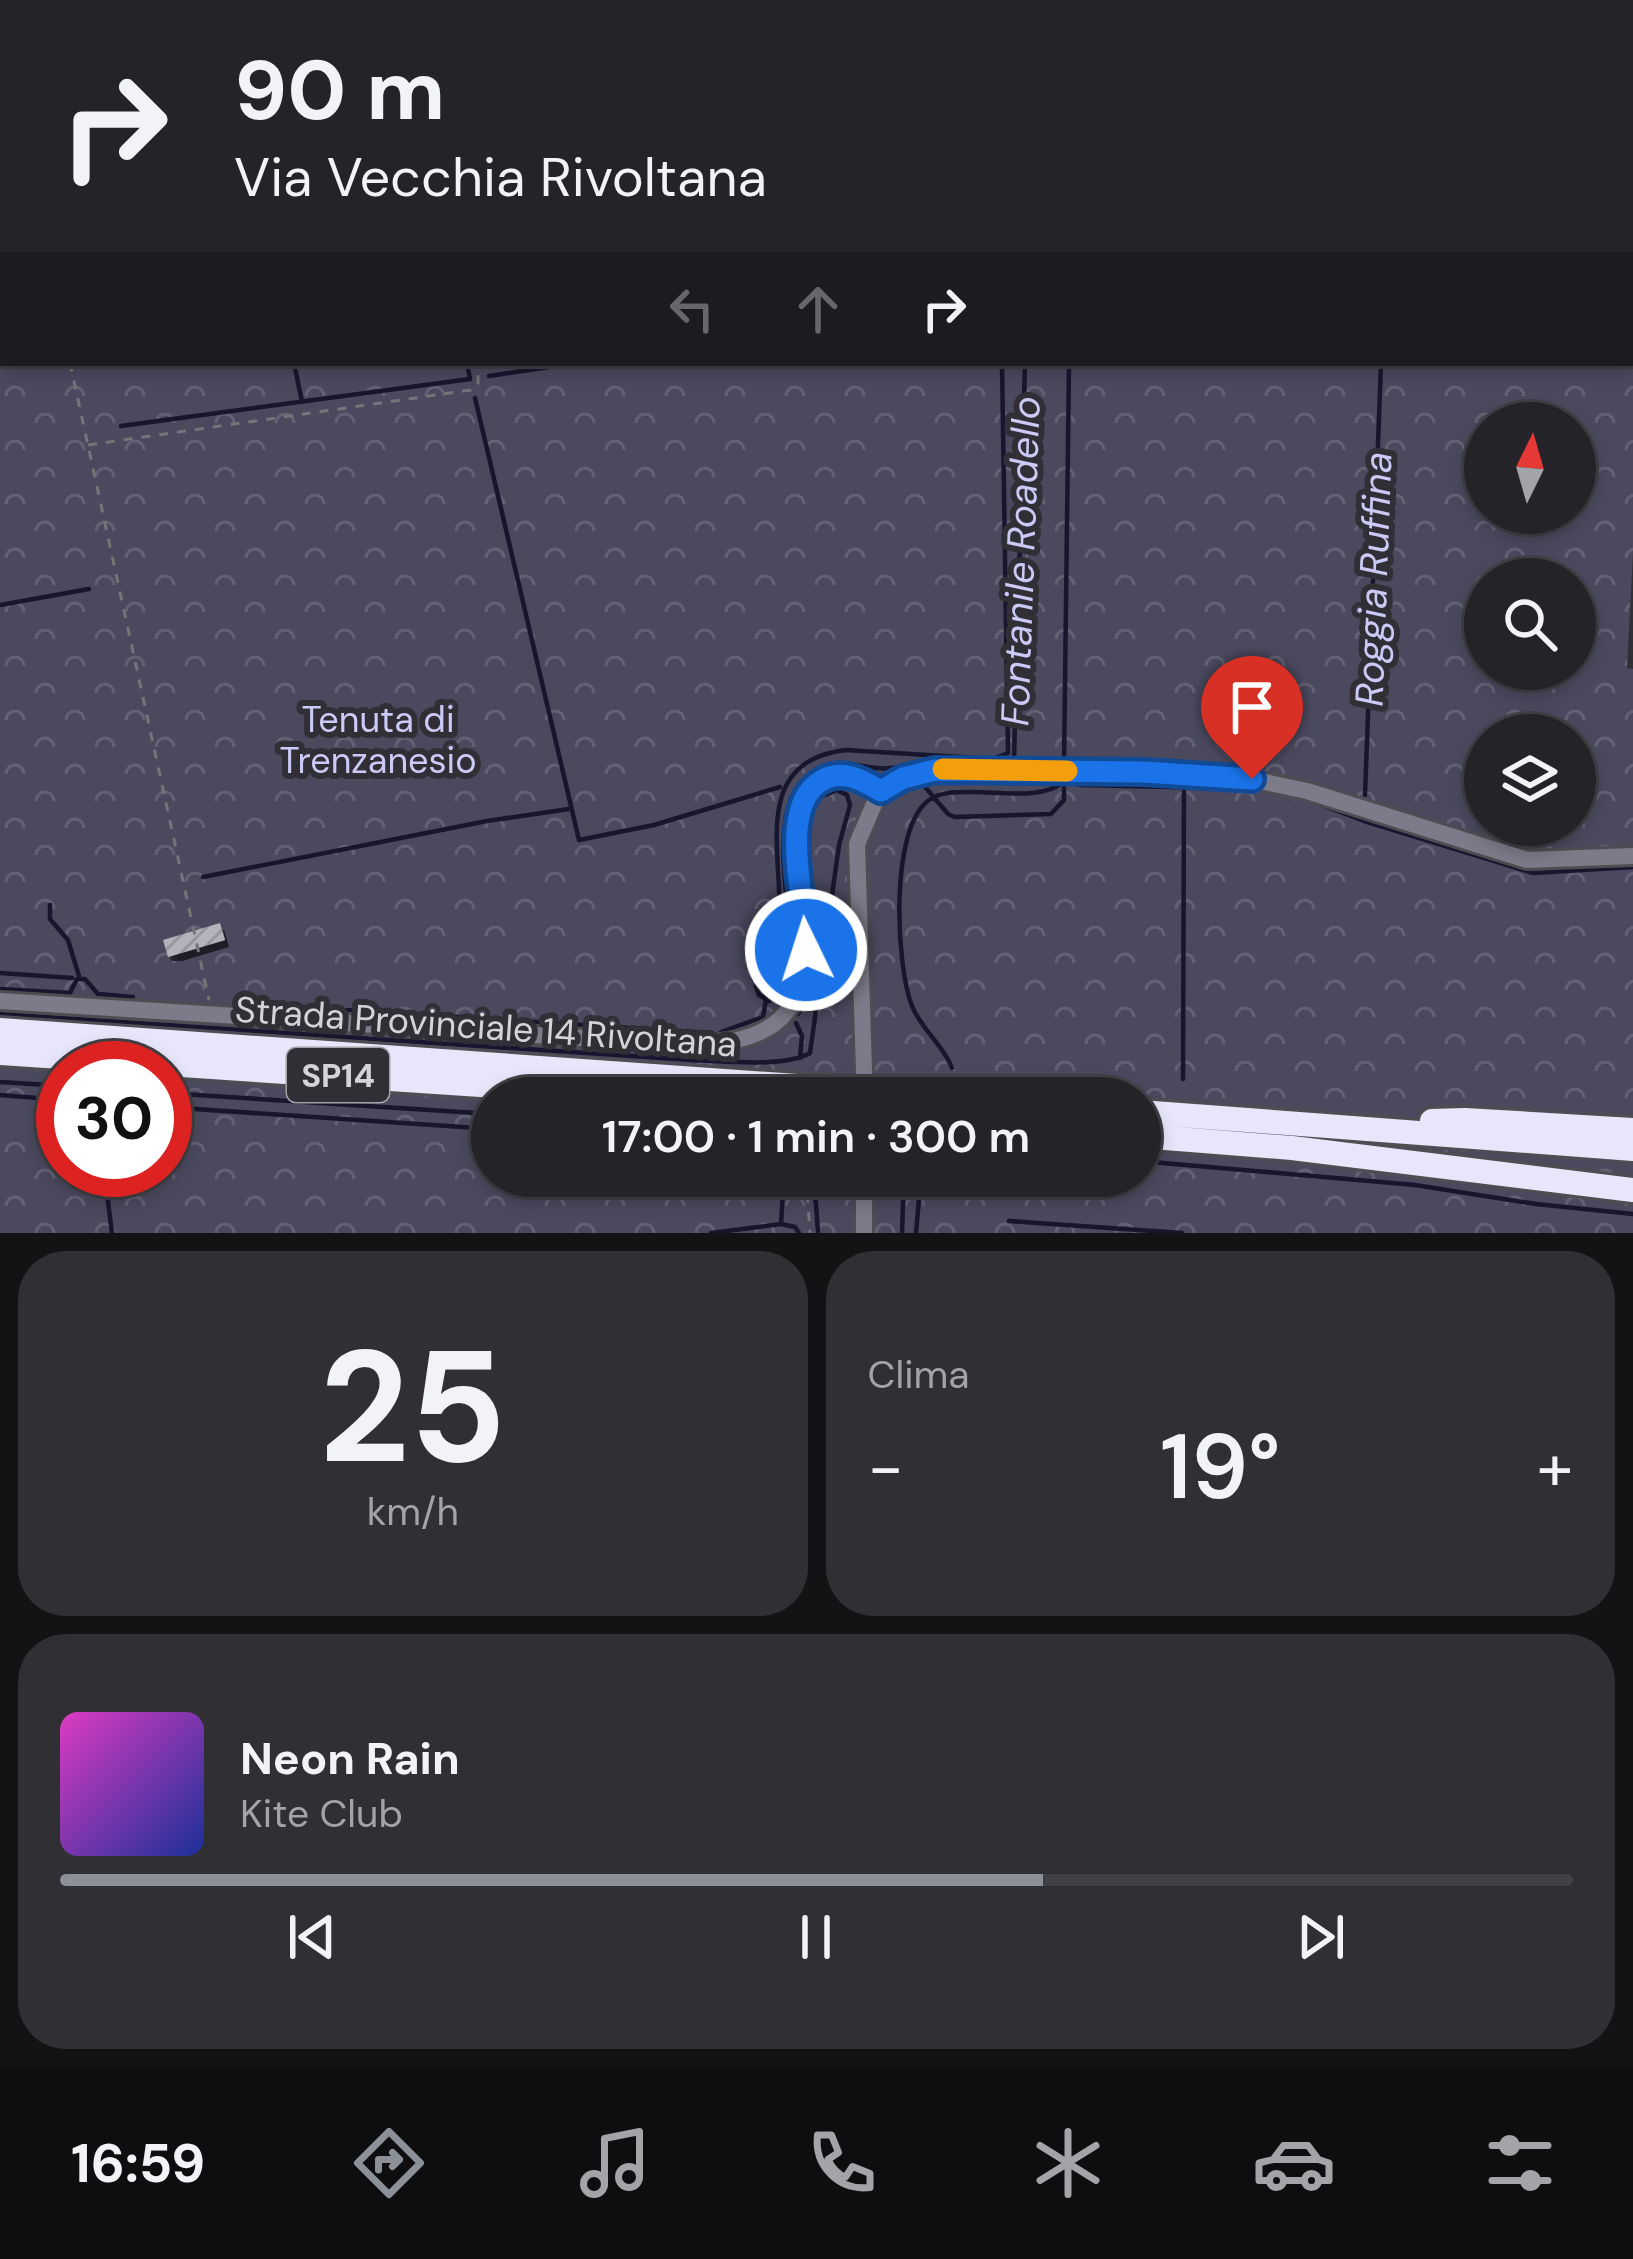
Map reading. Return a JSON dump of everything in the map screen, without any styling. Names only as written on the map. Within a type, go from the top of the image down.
[{"type":"highway","name":"Strada Provinciale 14 Rivoltana","points":[[0,1030],[669,1077]]},
{"type":"highway","name":"Strada Provinciale 14 Rivoltana","points":[[0,1053],[471,1084]]},
{"type":"highway","points":[[1323,1127],[1465,1120],[1633,1130]]},
{"type":"highway","points":[[1161,1124],[1323,1127],[1633,1149]]},
{"type":"highway","points":[[1161,1127],[1307,1150],[1633,1190]]},
{"type":"highway","points":[[1307,1150],[1633,1175]]},
{"type":"street","points":[[863,1077],[856,850],[867,813],[881,791],[903,778],[935,770],[1208,776],[1307,791],[1527,860],[1633,856]]},
{"type":"street","points":[[0,1001],[710,1046],[736,1042],[777,1020],[801,981],[806,945],[796,824],[801,800],[822,780],[840,775],[881,791]]},
{"type":"street","points":[[864,1197],[864,1233]]},
{"type":"path","points":[[71,366],[212,1014]]},
{"type":"path","points":[[88,445],[471,389],[478,384],[478,366]]},
{"type":"path","points":[[807,1197],[810,1233]]},
{"type":"green space","name":"Tenuta di Trenzanesio","points":[[0,366],[1633,366],[1633,553],[1627,668],[1633,669],[1633,1233],[0,1233]]},
{"type":"building","points":[[220,923],[225,940],[168,957],[163,940]]},
{"type":"waterway","points":[[295,366],[302,402]]},
{"type":"waterway","points":[[121,426],[470,379],[468,366]]},
{"type":"waterway","points":[[489,376],[555,366]]},
{"type":"waterway","points":[[769,1001],[759,995],[756,986],[778,933],[778,817],[783,793],[795,773],[815,758],[846,750],[993,759],[1008,753],[1002,366]]},
{"type":"waterway","name":"Fontanile Roadello","points":[[1014,760],[1025,366]]},
{"type":"waterway","points":[[1064,765],[1069,366]]},
{"type":"waterway","name":"Roggia Ruffina","points":[[1365,795],[1381,366]]},
{"type":"waterway","points":[[475,398],[579,840],[654,825],[780,787]]},
{"type":"waterway","points":[[0,605],[89,589]]},
{"type":"waterway","points":[[721,1032],[763,1017],[767,994],[780,985],[789,966],[783,851],[792,796],[807,777],[831,765],[886,768],[914,764]]},
{"type":"waterway","points":[[920,781],[955,817],[1051,814],[1064,800],[1064,781]]},
{"type":"waterway","points":[[952,1068],[912,1006],[902,961],[902,867],[916,816],[929,800],[957,792],[1034,793],[1064,781],[1257,789]]},
{"type":"waterway","points":[[1183,1079],[1184,786]]},
{"type":"waterway","points":[[0,1014],[692,1060],[799,1058],[810,1053],[839,845],[850,805],[847,795],[837,790],[820,797],[808,830],[817,944],[809,989],[798,1014]]},
{"type":"waterway","name":"Roggia Ruffina","points":[[1314,802],[1533,873],[1633,867]]},
{"type":"waterway","points":[[203,877],[569,809]]},
{"type":"waterway","points":[[50,905],[50,919],[68,940],[79,976]]},
{"type":"waterway","points":[[0,973],[72,978]]},
{"type":"waterway","points":[[0,989],[70,993],[77,979],[85,979],[98,994],[133,997]]},
{"type":"waterway","points":[[285,1006],[710,1033]]},
{"type":"waterway","points":[[796,1023],[802,1036],[800,1058]]},
{"type":"waterway","points":[[0,1082],[36,1084]]},
{"type":"waterway","points":[[0,1095],[36,1098]]},
{"type":"waterway","points":[[192,1095],[471,1113]]},
{"type":"waterway","points":[[192,1109],[471,1128]]},
{"type":"waterway","points":[[1161,1163],[1415,1185],[1633,1214]]},
{"type":"waterway","points":[[107,1197],[112,1233]]},
{"type":"waterway","points":[[781,1224],[783,1197]]},
{"type":"waterway","points":[[815,1197],[818,1233]]},
{"type":"waterway","points":[[902,1233],[903,1197]]},
{"type":"waterway","points":[[916,1233],[919,1197]]},
{"type":"waterway","points":[[1009,1221],[1182,1233]]},
{"type":"waterway","points":[[711,1233],[781,1224],[799,1233]]},
{"type":"slow traffic","points":[[943,769],[1067,771]]},
{"type":"route","points":[[806,950],[796,816],[805,795],[828,778],[848,776],[881,791],[913,773],[935,770],[1144,772],[1252,779]]}]
